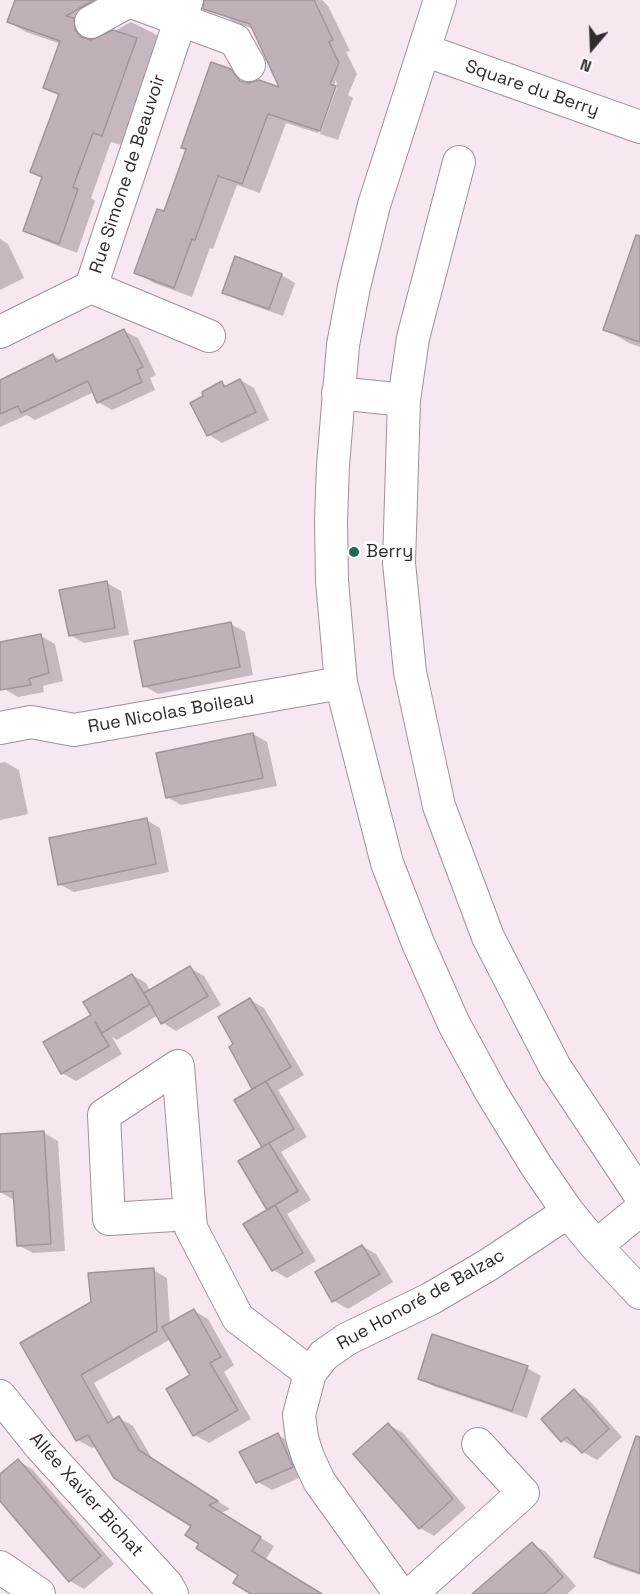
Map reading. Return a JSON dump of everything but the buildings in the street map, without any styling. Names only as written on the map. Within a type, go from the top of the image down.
[{"type":"street","points":[[440,0],[374,204],[343,345],[331,521],[332,581],[341,683],[387,863],[418,943],[454,1024],[491,1092],[568,1212],[640,1293]]},
{"type":"street","points":[[91,22],[129,1],[183,9],[235,40],[249,65]]},
{"type":"street","name":"Rue Simone de Beauvoir","points":[[0,332],[91,287],[183,9]]},
{"type":"street","name":"Square du Berry","points":[[424,50],[640,127]]},
{"type":"street","points":[[459,162],[413,338],[404,400],[399,563],[410,672],[439,806],[488,937],[555,1067],[640,1195]]},
{"type":"street","points":[[91,287],[209,336]]},
{"type":"street","points":[[338,393],[404,400]]},
{"type":"street","name":"Rue Nicolas Boileau","points":[[0,728],[31,722],[74,730],[341,683]]},
{"type":"street","points":[[190,1215],[109,1219],[104,1115],[178,1066],[190,1215],[191,1228],[238,1318],[309,1373]]},
{"type":"street","points":[[596,1246],[640,1210]]},
{"type":"street","name":"Rue Honoré de Balzac","points":[[400,1594],[319,1481],[308,1457],[302,1438],[299,1415],[309,1373],[324,1355],[347,1339],[449,1288],[568,1212]]},
{"type":"street","name":"Allée Xavier Bichat","points":[[0,1396],[40,1446],[167,1585],[172,1594]]},
{"type":"street","points":[[411,1594],[523,1493],[478,1444]]},
{"type":"street","points":[[0,1567],[39,1594]]},
{"type":"place","name":"Berry","points":[[354,552]]}]
